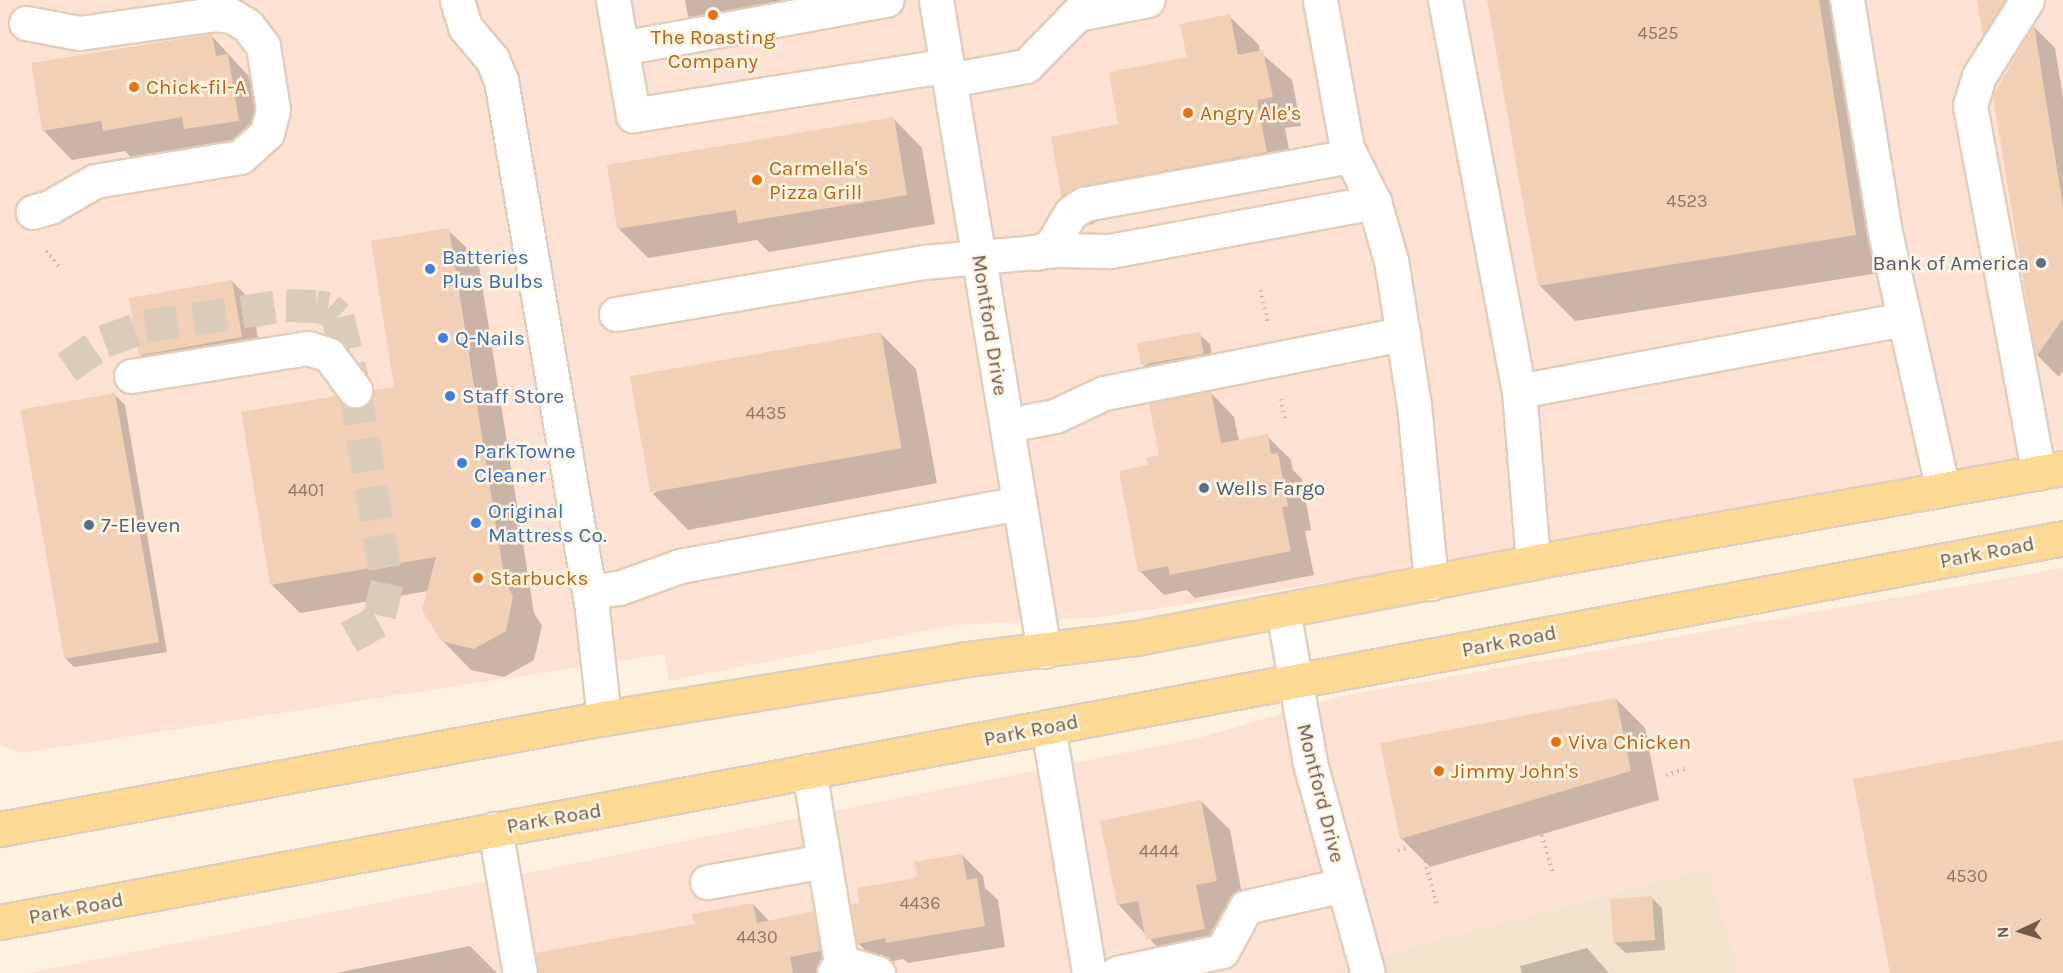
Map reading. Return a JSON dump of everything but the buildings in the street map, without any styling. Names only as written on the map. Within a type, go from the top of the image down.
[{"type":"main road","points":[[0,829],[604,718],[934,664],[1136,639],[1533,562],[2051,470]]},
{"type":"main road","name":"Park Road","points":[[0,922],[2063,538]]},
{"type":"street","points":[[457,0],[465,27],[492,59],[501,80],[589,592],[604,718]]},
{"type":"street","points":[[613,0],[633,115],[948,72],[1026,66],[1077,14],[1148,0]]},
{"type":"street","points":[[621,48],[851,3],[886,0]]},
{"type":"street","name":"Montford Drive","points":[[936,0],[1044,651]]},
{"type":"street","points":[[1320,0],[1350,156],[1385,228],[1403,334],[1431,583]]},
{"type":"street","points":[[1445,0],[1519,392],[1533,562]]},
{"type":"street","points":[[1847,0],[1886,237],[1943,489]]},
{"type":"street","points":[[2026,0],[1979,76],[1971,106],[2051,470]]},
{"type":"street","points":[[26,23],[79,33],[214,14],[231,16],[248,26],[263,46],[273,110],[267,133],[240,157],[95,181],[33,212]]},
{"type":"street","points":[[1036,253],[1051,246],[1071,213],[1084,204],[1350,156]]},
{"type":"street","points":[[616,314],[924,262],[1036,253],[1110,251],[1374,202]]},
{"type":"street","points":[[1519,392],[1904,320]]},
{"type":"street","points":[[1007,425],[1055,416],[1104,393],[1403,334]]},
{"type":"street","points":[[131,376],[308,348],[329,355],[355,390]]},
{"type":"street","points":[[589,592],[619,588],[680,566],[1019,503]]},
{"type":"street","name":"Montford Drive","points":[[1283,611],[1312,773],[1368,973]]},
{"type":"street","points":[[1048,726],[1089,973]]},
{"type":"street","points":[[809,771],[838,968],[879,973]]},
{"type":"street","points":[[495,829],[520,973]]},
{"type":"street","points":[[707,882],[824,861]]},
{"type":"street","points":[[1117,973],[1222,951],[1246,907],[1343,885]]},
{"type":"path","points":[[1666,775],[1688,768]]},
{"type":"path","points":[[1535,812],[1553,873]]},
{"type":"path","points":[[1420,844],[1437,905]]},
{"type":"path","points":[[1398,850],[1407,848]]},
{"type":"shaded area","points":[[0,0],[2063,0],[2063,451],[1472,560],[1102,617],[954,625],[669,681],[664,654],[22,753],[0,745]]},
{"type":"shaded area","points":[[2063,568],[2063,973],[1739,973],[1707,868],[1429,942],[1330,973],[29,973],[1199,738],[1342,696]]},
{"type":"shaded area","points":[[1708,868],[1739,973],[1330,973],[1429,942]]},
{"type":"tunnel","points":[[67,367],[104,341],[145,326],[286,305],[328,308],[338,317],[355,390],[387,583],[378,621],[344,640]]},
{"type":"place","name":"The Roasting Company","points":[[713,15]]},
{"type":"place","name":"Chick-fil-A","points":[[134,87]]},
{"type":"place","name":"Angry Ale's","points":[[1188,113]]},
{"type":"place","name":"Carmella's Pizza Grill","points":[[757,180]]},
{"type":"place","name":"Bank of America","points":[[2041,263]]},
{"type":"place","name":"Batteries Plus Bulbs","points":[[430,269]]},
{"type":"place","name":"Q-Nails","points":[[443,338]]},
{"type":"place","name":"Staff Store","points":[[450,396]]},
{"type":"place","name":"ParkTowne Cleaner","points":[[462,463]]},
{"type":"place","name":"Wells Fargo","points":[[1204,488]]},
{"type":"place","name":"Original Mattress Co.","points":[[476,523]]},
{"type":"place","name":"7-Eleven","points":[[89,525]]},
{"type":"place","name":"Starbucks","points":[[478,578]]},
{"type":"place","name":"Viva Chicken","points":[[1556,742]]},
{"type":"place","name":"Jimmy John's","points":[[1439,771]]}]
